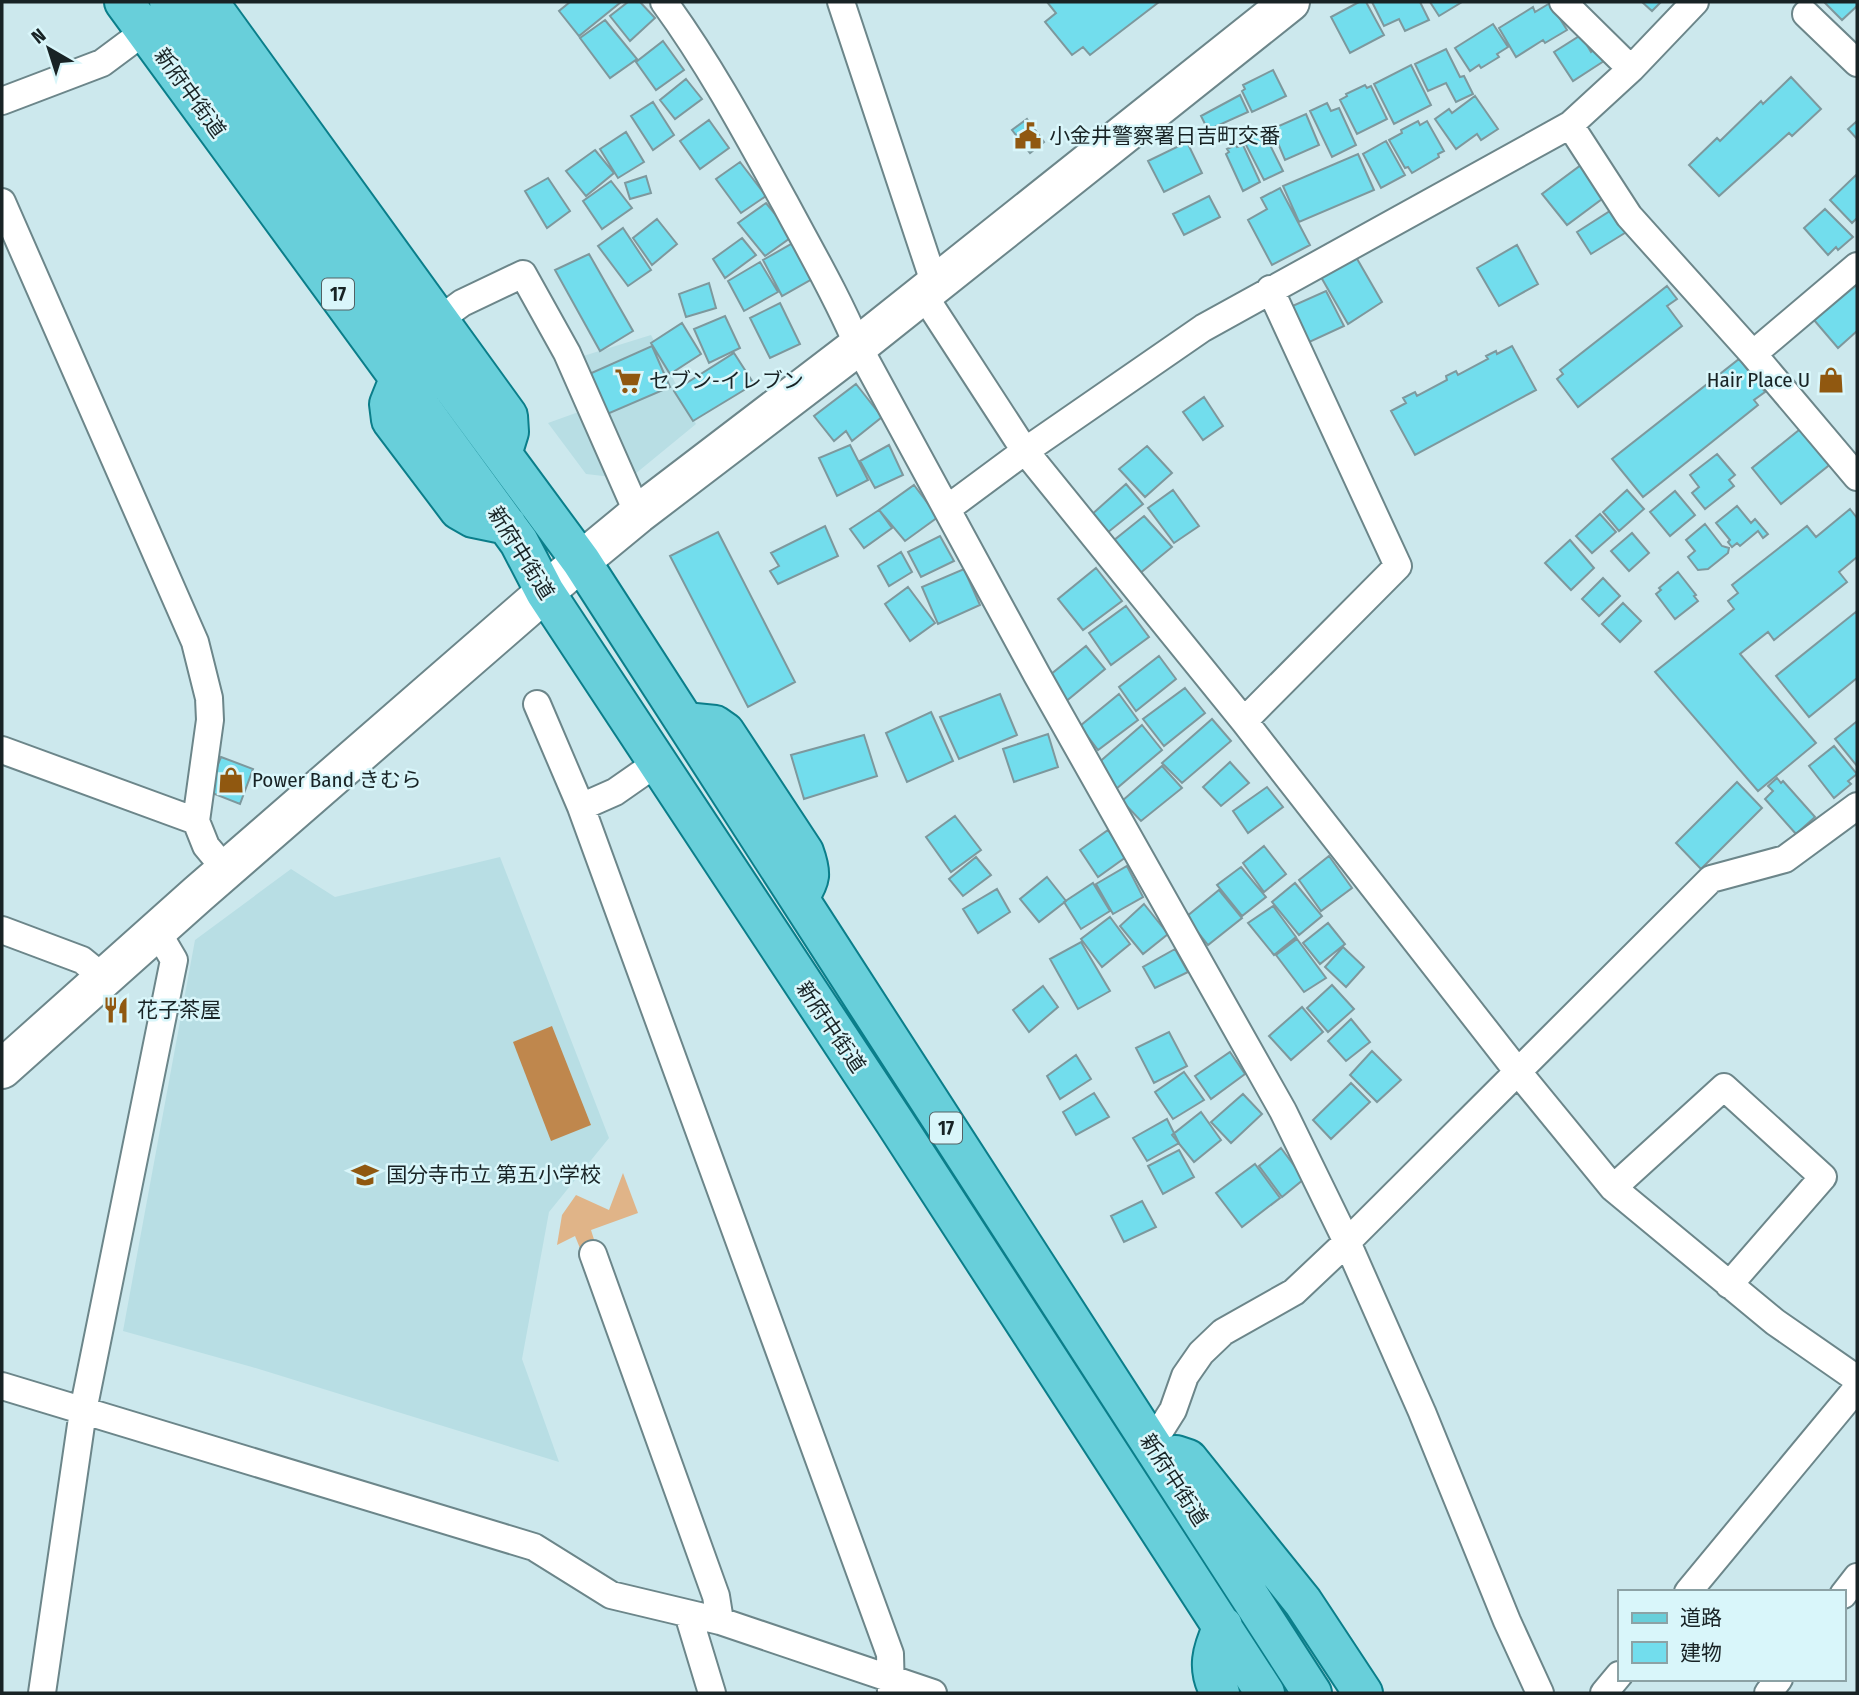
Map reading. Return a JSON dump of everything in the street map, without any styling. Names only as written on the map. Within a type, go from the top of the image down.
[{"type":"main road","name":"新府中街道","points":[[169,2],[581,561],[1312,1693]]},
{"type":"main road","points":[[177,2],[225,8],[508,416],[509,432],[502,454]]},
{"type":"main road","name":"新府中街道","points":[[134,17],[519,542],[545,592],[894,1121],[1265,1693]]},
{"type":"main road","name":"新府中街道","points":[[581,561],[580,581],[584,602],[796,928],[894,1121]]},
{"type":"main road","points":[[1151,1445],[1188,1460],[1303,1602],[1363,1693]]},
{"type":"main road","points":[[1220,1693],[1213,1682],[1211,1656],[1223,1626]]},
{"type":"street","points":[[664,2],[691,39],[746,132],[845,315],[858,346],[1037,675],[1283,1111],[1347,1242],[1433,1437],[1507,1621],[1540,1693]]},
{"type":"street","points":[[841,2],[929,289],[1024,451],[1244,721],[1518,1072],[1613,1188],[1775,1322],[1855,1375],[1690,1590]]},
{"type":"street","points":[[2,1069],[581,561],[638,514],[858,346],[1290,2]]},
{"type":"street","points":[[1563,2],[1632,69]]},
{"type":"street","points":[[948,508],[1024,451],[1203,328],[1570,125],[1632,69],[1695,2]]},
{"type":"street","points":[[1806,14],[1857,63]]},
{"type":"street","points":[[2,101],[102,63],[134,17]]},
{"type":"street","points":[[1570,125],[1629,216],[1754,354],[1857,477]]},
{"type":"street","points":[[2,202],[195,642],[209,698],[210,720],[196,821],[206,846],[226,870]]},
{"type":"street","points":[[1754,354],[1857,266]]},
{"type":"street","points":[[439,320],[462,303],[523,274],[567,354],[638,514]]},
{"type":"street","points":[[1244,721],[1398,566],[1270,289]]},
{"type":"street","points":[[537,704],[581,807],[890,1654],[891,1686]]},
{"type":"street","points":[[2,750],[196,821]]},
{"type":"street","points":[[581,807],[615,792],[658,762]]},
{"type":"street","points":[[1151,1445],[1173,1410],[1185,1376],[1201,1353],[1223,1332],[1294,1292],[1711,879],[1785,859],[1857,806]]},
{"type":"street","points":[[2,930],[82,960],[104,978]]},
{"type":"street","points":[[42,1693],[83,1411],[174,960],[157,931]]},
{"type":"street","points":[[1613,1188],[1724,1087],[1823,1177],[1729,1285]]},
{"type":"street","points":[[593,1254],[716,1596],[720,1620]]},
{"type":"street","points":[[2,1386],[534,1547],[611,1595],[720,1620],[891,1686],[933,1693]]},
{"type":"street","points":[[1845,1592],[1857,1577]]},
{"type":"street","points":[[688,1614],[712,1693]]},
{"type":"street","points":[[1604,1693],[1618,1676]]},
{"type":"shaded area","points":[[651,335],[696,424],[629,479],[586,474],[548,423],[598,405],[580,357]]},
{"type":"shaded area","name":"国分寺市立 第五小学校","points":[[500,857],[609,1138],[549,1212],[522,1359],[559,1462],[252,1367],[123,1331],[195,940],[291,869],[335,897]]},
{"type":"shaded area","points":[[552,1026],[591,1125],[551,1141],[513,1042]]},
{"type":"shaded area","points":[[623,1173],[638,1213],[591,1230],[598,1252],[584,1258],[575,1236],[557,1245],[562,1215],[576,1195],[609,1210]]},
{"type":"building","points":[[570,2],[621,2],[579,36],[559,11]]},
{"type":"building","points":[[628,2],[640,2],[655,18],[630,41],[610,16]]},
{"type":"building","points":[[1047,2],[1159,2],[1090,55],[1083,47],[1072,55],[1045,22],[1056,13]]},
{"type":"building","points":[[1359,2],[1366,2],[1384,35],[1350,53],[1331,17]]},
{"type":"building","points":[[1372,2],[1420,2],[1429,20],[1405,31],[1399,19],[1384,26]]},
{"type":"building","points":[[1430,2],[1462,2],[1439,16]]},
{"type":"building","points":[[1642,2],[1661,2],[1652,11]]},
{"type":"building","points":[[1824,2],[1857,2],[1857,6],[1842,20]]},
{"type":"building","points":[[1550,3],[1567,30],[1545,43],[1543,40],[1516,57],[1499,28],[1533,7],[1535,12]]},
{"type":"building","points":[[605,20],[637,59],[610,78],[580,38]]},
{"type":"building","points":[[1493,24],[1508,47],[1497,54],[1499,57],[1470,71],[1455,48]]},
{"type":"building","points":[[1581,35],[1591,52],[1596,48],[1604,61],[1573,81],[1554,52]]},
{"type":"building","points":[[663,41],[684,70],[656,90],[636,62]]},
{"type":"building","points":[[1446,49],[1460,77],[1464,76],[1473,94],[1456,102],[1446,83],[1428,91],[1415,64]]},
{"type":"building","points":[[1411,65],[1431,105],[1394,124],[1374,84]]},
{"type":"building","points":[[1273,70],[1286,96],[1252,112],[1242,91],[1245,89],[1243,85]]},
{"type":"building","points":[[1791,77],[1821,109],[1792,136],[1789,133],[1719,196],[1689,165],[1717,138],[1720,141],[1761,101],[1763,104]]},
{"type":"building","points":[[686,79],[702,99],[675,119],[660,100]]},
{"type":"building","points":[[1365,85],[1367,88],[1371,86],[1387,119],[1357,134],[1340,100]]},
{"type":"building","points":[[1240,95],[1248,112],[1208,130],[1201,116]]},
{"type":"building","points":[[1475,96],[1498,129],[1481,140],[1477,134],[1456,149],[1435,119],[1449,109],[1452,113]]},
{"type":"building","points":[[653,102],[674,135],[653,150],[631,116]]},
{"type":"building","points":[[1327,103],[1331,111],[1339,108],[1356,145],[1332,157],[1310,111]]},
{"type":"building","points":[[1306,114],[1319,145],[1285,160],[1272,129]]},
{"type":"building","points":[[1027,119],[1044,142],[1030,153],[1012,130]]},
{"type":"building","points":[[709,120],[729,148],[700,169],[680,141]]},
{"type":"building","points":[[1418,121],[1420,125],[1427,121],[1444,151],[1438,154],[1439,157],[1412,173],[1408,167],[1405,168],[1389,140]]},
{"type":"building","points":[[1857,121],[1857,139],[1848,129]]},
{"type":"building","points":[[1263,131],[1283,171],[1264,180],[1244,141]]},
{"type":"building","points":[[626,132],[644,162],[618,178],[600,149]]},
{"type":"building","points":[[1386,141],[1405,175],[1381,188],[1363,154]]},
{"type":"building","points":[[1187,142],[1202,173],[1164,192],[1148,161]]},
{"type":"building","points":[[1243,145],[1260,182],[1243,191],[1226,154],[1229,152],[1227,149]]},
{"type":"building","points":[[595,150],[614,173],[586,196],[566,171]]},
{"type":"building","points":[[1358,154],[1374,190],[1299,222],[1283,186]]},
{"type":"building","points":[[740,162],[766,196],[741,213],[716,179]]},
{"type":"building","points":[[1581,165],[1606,196],[1567,225],[1542,194]]},
{"type":"building","points":[[1857,174],[1857,218],[1852,223],[1830,200]]},
{"type":"building","points":[[646,176],[651,193],[630,199],[625,183]]},
{"type":"building","points":[[548,178],[570,211],[547,228],[525,191]]},
{"type":"building","points":[[611,181],[632,208],[602,229],[583,201]]},
{"type":"building","points":[[1280,188],[1310,245],[1272,265],[1248,220],[1267,209],[1261,198]]},
{"type":"building","points":[[1209,196],[1220,217],[1184,235],[1173,214]]},
{"type":"building","points":[[766,203],[793,236],[765,256],[738,223]]},
{"type":"building","points":[[1825,209],[1853,237],[1828,255],[1804,228]]},
{"type":"building","points":[[1610,211],[1613,216],[1617,214],[1628,231],[1591,254],[1577,232]]},
{"type":"building","points":[[657,219],[677,244],[652,265],[633,238]]},
{"type":"building","points":[[623,228],[651,270],[628,286],[598,246]]},
{"type":"building","points":[[742,238],[756,255],[725,278],[713,259]]},
{"type":"building","points":[[793,243],[812,279],[782,296],[763,260]]},
{"type":"building","points":[[1517,245],[1538,284],[1499,306],[1477,268]]},
{"type":"building","points":[[589,254],[633,331],[600,351],[555,270]]},
{"type":"building","points":[[1356,257],[1382,302],[1348,324],[1321,277]]},
{"type":"building","points":[[760,262],[778,292],[744,311],[728,281]]},
{"type":"building","points":[[1857,281],[1857,331],[1838,348],[1814,320]]},
{"type":"building","points":[[709,283],[716,308],[686,317],[679,294]]},
{"type":"building","points":[[1667,286],[1677,299],[1667,306],[1682,326],[1578,407],[1557,379],[1563,374],[1560,370]]},
{"type":"building","points":[[1326,291],[1344,326],[1305,344],[1288,308]]},
{"type":"building","points":[[780,303],[800,344],[770,358],[750,318]]},
{"type":"building","points":[[725,316],[740,348],[709,363],[694,329]]},
{"type":"building","points":[[682,323],[701,354],[670,374],[651,343]]},
{"type":"building","points":[[652,346],[670,387],[605,415],[587,375]]},
{"type":"building","points":[[1512,346],[1536,390],[1415,455],[1391,411],[1406,403],[1403,398],[1415,392],[1417,396],[1447,380],[1446,376],[1456,371],[1458,375],[1488,359],[1486,356]]},
{"type":"building","points":[[734,353],[754,384],[693,421],[674,391]]},
{"type":"building","points":[[1739,359],[1765,392],[1754,400],[1758,405],[1643,497],[1612,459]]},
{"type":"building","points":[[856,384],[882,417],[852,441],[846,431],[834,441],[814,416]]},
{"type":"building","points":[[1204,397],[1223,426],[1203,440],[1183,412]]},
{"type":"building","points":[[1804,426],[1833,462],[1781,504],[1752,468]]},
{"type":"building","points":[[850,445],[868,480],[837,496],[819,458]]},
{"type":"building","points":[[889,445],[903,475],[875,488],[860,461]]},
{"type":"building","points":[[1147,446],[1172,473],[1145,497],[1119,469]]},
{"type":"building","points":[[1717,454],[1735,475],[1729,480],[1734,486],[1705,509],[1692,493],[1699,487],[1690,475]]},
{"type":"building","points":[[1126,484],[1143,504],[1107,533],[1090,516]]},
{"type":"building","points":[[914,485],[938,517],[905,541],[879,510]]},
{"type":"building","points":[[1173,490],[1199,526],[1174,543],[1148,508]]},
{"type":"building","points":[[1627,490],[1644,509],[1619,531],[1603,512]]},
{"type":"building","points":[[1675,491],[1695,515],[1670,536],[1650,512]]},
{"type":"building","points":[[1737,506],[1751,523],[1755,519],[1768,534],[1763,538],[1758,531],[1740,546],[1737,543],[1732,547],[1728,542],[1730,540],[1716,523]]},
{"type":"building","points":[[1850,509],[1857,518],[1857,557],[1839,572],[1847,582],[1774,640],[1768,632],[1740,654],[1816,743],[1758,791],[1655,672],[1734,609],[1728,601],[1738,593],[1732,585],[1807,526],[1816,537]]},
{"type":"building","points":[[879,510],[892,528],[864,548],[850,529]]},
{"type":"building","points":[[1600,514],[1616,532],[1592,553],[1576,536]]},
{"type":"building","points":[[1144,516],[1172,547],[1139,574],[1113,541]]},
{"type":"building","points":[[1705,524],[1722,546],[1729,548],[1728,553],[1708,569],[1698,570],[1688,557],[1695,551],[1686,540]]},
{"type":"building","points":[[825,526],[838,556],[778,584],[770,571],[779,566],[771,553]]},
{"type":"building","points":[[718,532],[795,682],[748,707],[670,556]]},
{"type":"building","points":[[1632,533],[1649,553],[1629,571],[1611,551]]},
{"type":"building","points":[[940,536],[954,561],[921,577],[908,552]]},
{"type":"building","points":[[1570,540],[1594,568],[1571,590],[1545,563]]},
{"type":"building","points":[[901,552],[912,572],[889,586],[878,566]]},
{"type":"building","points":[[1096,568],[1122,601],[1083,630],[1058,599]]},
{"type":"building","points":[[964,569],[980,605],[938,624],[922,587]]},
{"type":"building","points":[[1678,572],[1698,601],[1675,619],[1656,594],[1661,590],[1659,588]]},
{"type":"building","points":[[1603,578],[1620,596],[1599,616],[1582,599]]},
{"type":"building","points":[[908,587],[935,623],[910,641],[885,604]]},
{"type":"building","points":[[1623,603],[1641,621],[1620,642],[1602,624]]},
{"type":"building","points":[[1126,606],[1149,637],[1111,665],[1089,633]]},
{"type":"building","points":[[1857,611],[1857,678],[1809,717],[1776,676]]},
{"type":"building","points":[[1086,646],[1105,669],[1064,703],[1045,679]]},
{"type":"building","points":[[1159,656],[1176,679],[1136,711],[1119,687]]},
{"type":"building","points":[[1185,688],[1205,713],[1164,746],[1143,719]]},
{"type":"building","points":[[1000,694],[1017,735],[959,759],[940,717]]},
{"type":"building","points":[[1119,694],[1138,720],[1098,750],[1080,726]]},
{"type":"building","points":[[931,712],[953,761],[907,782],[886,733]]},
{"type":"building","points":[[1212,719],[1231,741],[1182,783],[1162,763]]},
{"type":"building","points":[[1857,723],[1857,766],[1835,739]]},
{"type":"building","points":[[1142,725],[1162,750],[1116,789],[1096,765]]},
{"type":"building","points":[[1048,734],[1058,767],[1014,782],[1003,749]]},
{"type":"building","points":[[864,735],[877,776],[804,799],[791,755]]},
{"type":"building","points":[[1834,746],[1857,774],[1848,781],[1851,784],[1834,798],[1809,766]]},
{"type":"building","points":[[221,757],[253,769],[240,804],[207,791]]},
{"type":"building","points":[[1230,762],[1249,783],[1221,806],[1203,787]]},
{"type":"building","points":[[1162,766],[1182,788],[1141,821],[1122,801]]},
{"type":"building","points":[[1777,778],[1781,783],[1783,781],[1815,817],[1796,834],[1765,799],[1773,791],[1768,786]]},
{"type":"building","points":[[1737,782],[1762,808],[1701,869],[1676,843]]},
{"type":"building","points":[[1267,787],[1283,807],[1248,833],[1233,811]]},
{"type":"building","points":[[955,816],[981,850],[951,872],[926,837]]},
{"type":"building","points":[[1108,830],[1126,857],[1098,877],[1080,850]]},
{"type":"building","points":[[1264,846],[1286,874],[1264,892],[1243,863]]},
{"type":"building","points":[[1329,856],[1352,888],[1321,911],[1299,880]]},
{"type":"building","points":[[976,857],[991,875],[963,896],[949,879]]},
{"type":"building","points":[[1127,866],[1143,897],[1113,914],[1096,884]]},
{"type":"building","points":[[1241,867],[1266,897],[1242,916],[1217,885]]},
{"type":"building","points":[[1047,877],[1066,901],[1039,922],[1020,899]]},
{"type":"building","points":[[1093,883],[1110,911],[1081,929],[1064,902]]},
{"type":"building","points":[[1295,883],[1322,916],[1299,935],[1272,902]]},
{"type":"building","points":[[997,889],[1010,912],[978,933],[963,909]]},
{"type":"building","points":[[1219,890],[1242,918],[1208,945],[1186,917]]},
{"type":"building","points":[[1144,904],[1168,934],[1143,954],[1120,926]]},
{"type":"building","points":[[1273,906],[1296,937],[1274,955],[1248,923]]},
{"type":"building","points":[[1110,917],[1130,944],[1102,967],[1081,939]]},
{"type":"building","points":[[1328,923],[1345,944],[1320,964],[1303,943]]},
{"type":"building","points":[[1297,939],[1326,978],[1304,992],[1276,955]]},
{"type":"building","points":[[1081,942],[1110,991],[1078,1009],[1050,959]]},
{"type":"building","points":[[1343,947],[1364,967],[1346,987],[1325,967]]},
{"type":"building","points":[[1175,949],[1188,972],[1155,988],[1143,967]]},
{"type":"building","points":[[1332,985],[1354,1009],[1328,1032],[1307,1008]]},
{"type":"building","points":[[1043,986],[1058,1007],[1029,1032],[1013,1010]]},
{"type":"building","points":[[1302,1007],[1323,1032],[1291,1060],[1269,1036]]},
{"type":"building","points":[[1351,1019],[1370,1042],[1346,1061],[1328,1041]]},
{"type":"building","points":[[1169,1032],[1187,1066],[1154,1083],[1136,1048]]},
{"type":"building","points":[[1372,1051],[1401,1080],[1377,1102],[1350,1075]]},
{"type":"building","points":[[1230,1052],[1245,1074],[1211,1099],[1195,1076]]},
{"type":"building","points":[[1076,1055],[1091,1079],[1060,1099],[1047,1076]]},
{"type":"building","points":[[1184,1072],[1204,1100],[1173,1119],[1155,1092]]},
{"type":"building","points":[[1351,1083],[1370,1102],[1331,1139],[1313,1120]]},
{"type":"building","points":[[1094,1093],[1109,1117],[1076,1135],[1063,1112]]},
{"type":"building","points":[[1243,1094],[1262,1114],[1231,1143],[1211,1122]]},
{"type":"building","points":[[1201,1112],[1221,1140],[1194,1162],[1172,1135]]},
{"type":"building","points":[[1167,1119],[1179,1143],[1147,1161],[1133,1138]]},
{"type":"building","points":[[1281,1148],[1304,1179],[1282,1197],[1259,1166]]},
{"type":"building","points":[[1179,1150],[1194,1177],[1163,1194],[1148,1166]]},
{"type":"building","points":[[1255,1164],[1280,1198],[1242,1227],[1216,1193]]},
{"type":"building","points":[[1142,1201],[1156,1227],[1124,1242],[1111,1216]]},
{"type":"place","name":"小金井警察署日吉町交番","points":[[1028,136]]},
{"type":"place","name":"Hair Place U","points":[[1831,380]]},
{"type":"place","name":"セブン-イレブン","points":[[628,381]]},
{"type":"place","name":"Power Band きむら","points":[[231,780]]},
{"type":"place","name":"花子茶屋","points":[[116,1010]]},
{"type":"place","name":"国分寺市立 第五小学校","points":[[365,1175]]}]
